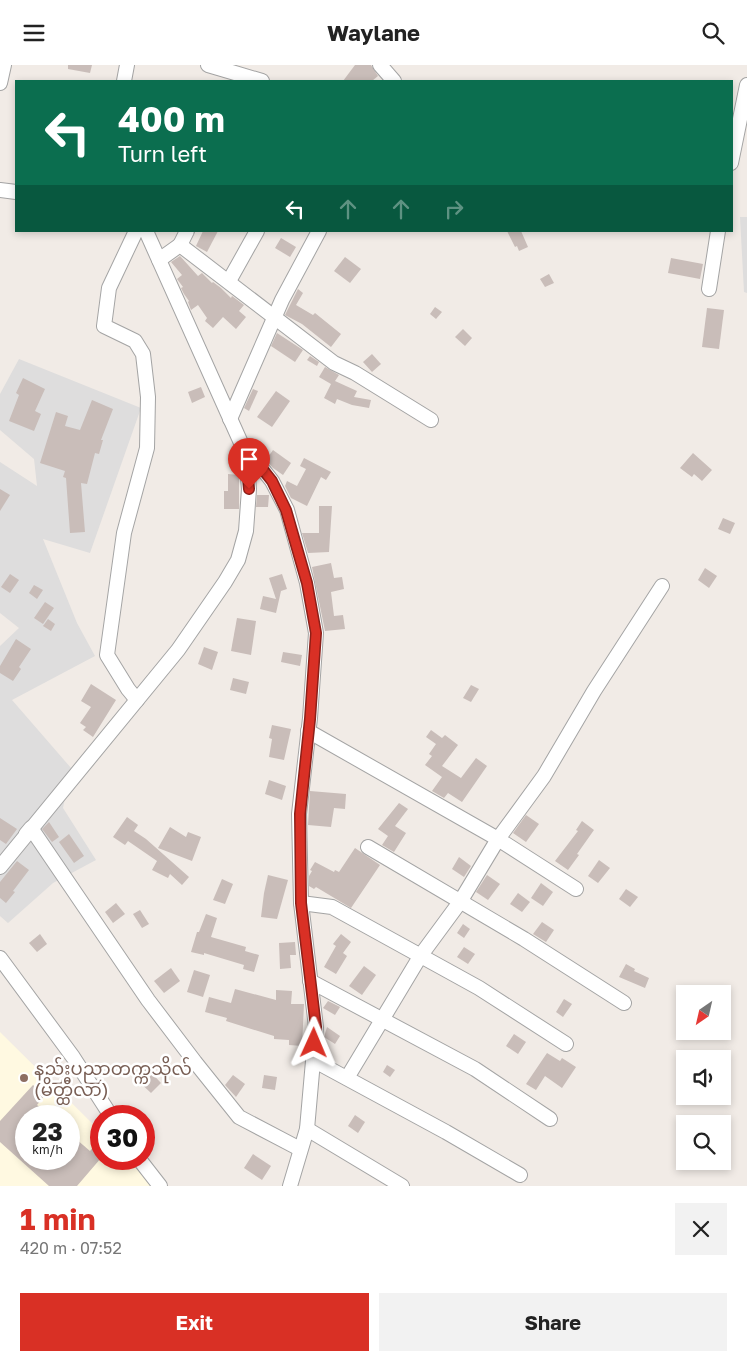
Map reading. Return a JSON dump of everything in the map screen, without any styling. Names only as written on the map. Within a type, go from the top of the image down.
[{"type":"street","points":[[124,80],[127,65]]},
{"type":"street","points":[[208,65],[254,80]]},
{"type":"street","points":[[380,65],[393,80]]},
{"type":"street","points":[[733,153],[747,85]]},
{"type":"street","points":[[0,190],[15,192]]},
{"type":"street","points":[[136,232],[109,288],[104,326],[135,341],[143,354],[148,397],[147,448],[124,533],[107,655],[137,700]]},
{"type":"street","points":[[0,867],[178,650],[238,560],[246,531],[249,489],[246,454],[146,232]]},
{"type":"street","points":[[160,260],[180,245],[186,232]]},
{"type":"street","points":[[229,281],[256,232]]},
{"type":"street","points":[[230,419],[282,300],[318,232]]},
{"type":"street","points":[[709,289],[718,232]]},
{"type":"street","points":[[180,245],[334,363],[355,373],[431,420]]},
{"type":"street","points":[[246,454],[253,457],[267,474],[286,510],[307,583],[316,633],[310,719],[300,814],[301,903],[316,1027],[307,1129],[290,1186]]},
{"type":"street","points":[[347,1078],[422,955],[460,902],[498,839],[544,776],[594,691],[662,587]]},
{"type":"street","points":[[308,731],[498,839],[576,889]]},
{"type":"street","points":[[0,861],[31,829]]},
{"type":"street","points":[[31,829],[148,1000],[240,1117],[300,1149]]},
{"type":"street","points":[[368,847],[524,939],[624,1003]]},
{"type":"street","points":[[301,903],[332,907],[479,988],[566,1044]]},
{"type":"street","points":[[0,958],[73,1057],[104,1105]]},
{"type":"street","points":[[310,981],[475,1069],[550,1119]]},
{"type":"street","points":[[313,1060],[446,1132],[520,1175]]},
{"type":"street","points":[[307,1129],[402,1186]]},
{"type":"street","points":[[148,1170],[160,1186]]},
{"type":"shaded area","points":[[740,217],[747,217],[747,293],[744,292]]},
{"type":"shaded area","points":[[19,359],[141,408],[90,553],[43,539],[77,623],[95,656],[12,700],[71,768],[63,808],[96,860],[53,883],[8,923],[0,916],[0,646],[19,628],[0,613],[0,462],[37,486],[34,459],[0,430],[0,394]]},
{"type":"shaded area","name":"နည်းပညာတက္ကသိုလ် (မိတ္ထီလာ)","points":[[0,1032],[74,1105],[15,1105],[15,1170],[80,1170],[80,1111],[90,1121],[90,1170],[140,1170],[156,1186],[0,1186]]},
{"type":"building","points":[[68,65],[92,65],[90,73],[68,69]]},
{"type":"building","points":[[355,65],[371,65],[378,76],[373,80],[344,80]]},
{"type":"building","points":[[203,232],[217,232],[207,252],[196,246]]},
{"type":"building","points":[[508,232],[521,232],[528,247],[519,251],[517,246],[515,247]]},
{"type":"building","points":[[281,238],[296,247],[290,257],[275,248]]},
{"type":"building","points":[[180,256],[198,276],[202,273],[231,298],[232,296],[244,305],[239,311],[246,317],[236,329],[223,317],[213,328],[205,321],[207,318],[198,305],[191,310],[189,301],[181,288],[183,287],[177,279],[182,275],[171,262]]},
{"type":"building","points":[[345,257],[361,269],[350,283],[334,271]]},
{"type":"building","points":[[671,258],[703,264],[700,279],[668,273]]},
{"type":"building","points":[[549,274],[554,283],[545,287],[540,279]]},
{"type":"building","points":[[298,289],[303,293],[296,305],[313,315],[315,313],[341,334],[331,347],[302,324],[285,315]]},
{"type":"building","points":[[435,307],[442,312],[436,319],[430,314]]},
{"type":"building","points":[[707,308],[724,310],[719,349],[702,347]]},
{"type":"building","points":[[463,329],[472,338],[465,346],[455,337]]},
{"type":"building","points":[[277,333],[303,350],[295,362],[271,346]]},
{"type":"building","points":[[372,354],[381,364],[372,372],[363,362]]},
{"type":"building","points":[[310,356],[319,362],[317,366],[307,360]]},
{"type":"building","points":[[325,367],[339,375],[335,381],[357,391],[354,397],[371,400],[369,408],[352,405],[337,399],[335,404],[324,398],[331,384],[319,377]]},
{"type":"building","points":[[23,378],[45,389],[35,411],[41,414],[34,431],[9,421],[19,395],[16,393]]},
{"type":"building","points":[[201,387],[205,397],[192,403],[188,392]]},
{"type":"building","points":[[253,389],[258,391],[249,411],[244,408]]},
{"type":"building","points":[[276,391],[290,401],[272,427],[257,417]]},
{"type":"building","points":[[92,400],[113,409],[101,440],[103,440],[99,454],[95,453],[87,484],[81,483],[85,532],[70,533],[66,478],[63,477],[65,471],[40,463],[56,412],[68,416],[65,426],[80,430]]},
{"type":"building","points":[[273,450],[291,463],[283,475],[266,460]]},
{"type":"building","points":[[693,453],[712,470],[702,481],[694,474],[692,477],[680,468]]},
{"type":"building","points":[[304,458],[331,472],[326,480],[321,477],[307,506],[291,498],[285,486],[287,481],[297,486],[306,469],[300,466]]},
{"type":"building","points":[[228,474],[239,475],[239,509],[224,509],[224,491],[228,491]]},
{"type":"building","points":[[0,489],[10,495],[0,511]]},
{"type":"building","points":[[257,495],[269,495],[268,507],[256,507]]},
{"type":"building","points":[[319,506],[332,506],[329,552],[308,553],[302,533],[319,533]]},
{"type":"building","points":[[723,518],[735,523],[730,534],[718,529]]},
{"type":"building","points":[[331,563],[334,578],[342,577],[344,589],[331,592],[334,616],[343,615],[345,629],[325,631],[312,567]]},
{"type":"building","points":[[705,568],[717,576],[709,588],[698,580]]},
{"type":"building","points":[[10,574],[19,580],[10,593],[1,587]]},
{"type":"building","points":[[282,574],[287,589],[281,591],[276,613],[260,609],[263,596],[276,599],[269,578]]},
{"type":"building","points":[[34,585],[43,590],[37,599],[29,593]]},
{"type":"building","points":[[45,602],[54,608],[43,624],[34,618]]},
{"type":"building","points":[[237,618],[256,621],[251,655],[231,651]]},
{"type":"building","points":[[48,619],[55,624],[51,631],[43,626]]},
{"type":"building","points":[[16,639],[31,649],[19,667],[21,669],[13,681],[0,673],[0,666]]},
{"type":"building","points":[[204,647],[218,652],[212,670],[198,664]]},
{"type":"building","points":[[283,652],[302,655],[300,666],[281,662]]},
{"type":"building","points":[[233,678],[249,682],[246,694],[230,690]]},
{"type":"building","points":[[91,684],[116,700],[93,737],[83,730],[86,727],[80,723],[91,707],[81,701]]},
{"type":"building","points":[[471,685],[479,689],[471,702],[463,698]]},
{"type":"building","points":[[272,725],[291,729],[284,760],[269,757],[272,739],[269,738]]},
{"type":"building","points":[[431,730],[442,738],[445,735],[458,745],[442,766],[461,778],[476,758],[487,766],[462,802],[448,793],[444,798],[432,791],[442,777],[425,765],[432,756],[429,754],[436,744],[426,737]]},
{"type":"building","points":[[269,780],[286,786],[282,800],[265,794]]},
{"type":"building","points":[[310,791],[346,794],[345,809],[334,808],[331,827],[308,825]]},
{"type":"building","points":[[399,803],[408,809],[395,826],[406,833],[394,852],[382,845],[388,836],[378,829]]},
{"type":"building","points":[[526,815],[539,824],[526,842],[513,833]]},
{"type":"building","points":[[127,817],[138,825],[134,831],[146,839],[189,877],[182,885],[170,874],[168,878],[152,870],[157,861],[128,841],[125,845],[113,837]]},
{"type":"building","points":[[0,818],[17,829],[6,844],[0,840]]},
{"type":"building","points":[[582,821],[594,830],[568,870],[555,861],[578,831],[576,830]]},
{"type":"building","points":[[49,822],[59,837],[52,842],[42,829]]},
{"type":"building","points":[[170,827],[186,837],[188,832],[201,837],[192,861],[158,848]]},
{"type":"building","points":[[69,834],[84,856],[74,863],[59,842]]},
{"type":"building","points":[[355,848],[380,865],[351,908],[316,887],[314,889],[309,886],[309,876],[315,862],[334,872],[335,870],[339,872]]},
{"type":"building","points":[[459,857],[471,866],[464,877],[452,869]]},
{"type":"building","points":[[599,860],[610,868],[598,883],[588,876]]},
{"type":"building","points":[[17,861],[29,870],[6,903],[0,898],[0,882]]},
{"type":"building","points":[[268,875],[288,880],[277,919],[261,917]]},
{"type":"building","points":[[487,875],[500,884],[488,900],[476,892]]},
{"type":"building","points":[[222,879],[233,884],[225,904],[213,900]]},
{"type":"building","points":[[541,883],[553,892],[543,906],[531,898]]},
{"type":"building","points":[[626,889],[638,897],[630,907],[619,899]]},
{"type":"building","points":[[518,893],[530,902],[522,912],[510,904]]},
{"type":"building","points":[[116,903],[125,914],[113,923],[105,912]]},
{"type":"building","points":[[140,910],[149,924],[142,928],[133,914]]},
{"type":"building","points":[[206,914],[217,918],[211,937],[246,947],[245,951],[259,955],[254,972],[243,969],[244,965],[204,953],[204,955],[191,952],[197,932],[199,932]]},
{"type":"building","points":[[542,922],[554,930],[546,942],[533,934]]},
{"type":"building","points":[[463,924],[470,929],[464,938],[457,933]]},
{"type":"building","points":[[40,934],[47,944],[37,952],[29,943]]},
{"type":"building","points":[[341,934],[351,942],[343,953],[347,956],[336,974],[324,967],[336,946],[333,944]]},
{"type":"building","points":[[295,942],[296,955],[290,955],[291,968],[280,969],[279,943]]},
{"type":"building","points":[[464,947],[475,954],[468,964],[457,957]]},
{"type":"building","points":[[626,964],[635,969],[634,971],[649,978],[645,988],[619,977]]},
{"type":"building","points":[[364,966],[376,975],[362,995],[349,986]]},
{"type":"building","points":[[171,968],[180,981],[164,993],[154,981]]},
{"type":"building","points":[[194,970],[210,975],[203,997],[187,992]]},
{"type":"building","points":[[235,989],[276,1000],[276,990],[292,991],[291,1004],[304,1004],[302,1046],[289,1045],[289,1040],[274,1039],[274,1036],[226,1021],[227,1018],[205,1012],[209,997],[231,1003]]},
{"type":"building","points":[[564,999],[572,1004],[563,1017],[556,1012]]},
{"type":"building","points":[[328,1001],[340,1007],[335,1015],[323,1008]]},
{"type":"building","points":[[327,1027],[340,1036],[335,1044],[324,1037]]},
{"type":"building","points":[[514,1034],[526,1042],[518,1054],[506,1046]]},
{"type":"building","points":[[547,1053],[560,1061],[562,1058],[576,1067],[562,1088],[545,1076],[536,1090],[526,1084]]},
{"type":"building","points":[[387,1065],[395,1070],[390,1077],[383,1072]]},
{"type":"building","points":[[147,1068],[161,1083],[151,1093],[136,1079]]},
{"type":"building","points":[[233,1075],[245,1084],[236,1097],[225,1085]]},
{"type":"building","points":[[264,1075],[277,1077],[275,1090],[262,1088]]},
{"type":"building","points":[[33,1085],[45,1095],[37,1105],[15,1105],[15,1155],[0,1142],[0,1121]]},
{"type":"building","points":[[355,1115],[365,1122],[358,1133],[348,1126]]},
{"type":"building","points":[[80,1142],[90,1151],[91,1170],[77,1186],[49,1186],[31,1170],[80,1170]]},
{"type":"building","points":[[253,1154],[271,1166],[262,1180],[244,1168]]},
{"type":"place","name":"နည်းပညာတက္ကသိုလ် (မိတ္ထီလာ)","points":[[24,1078]]},
{"type":"route","points":[[249,489],[246,454],[253,457],[272,481],[286,510],[307,583],[316,633],[310,719],[300,814],[301,903],[316,1027],[314,1043]]}]
